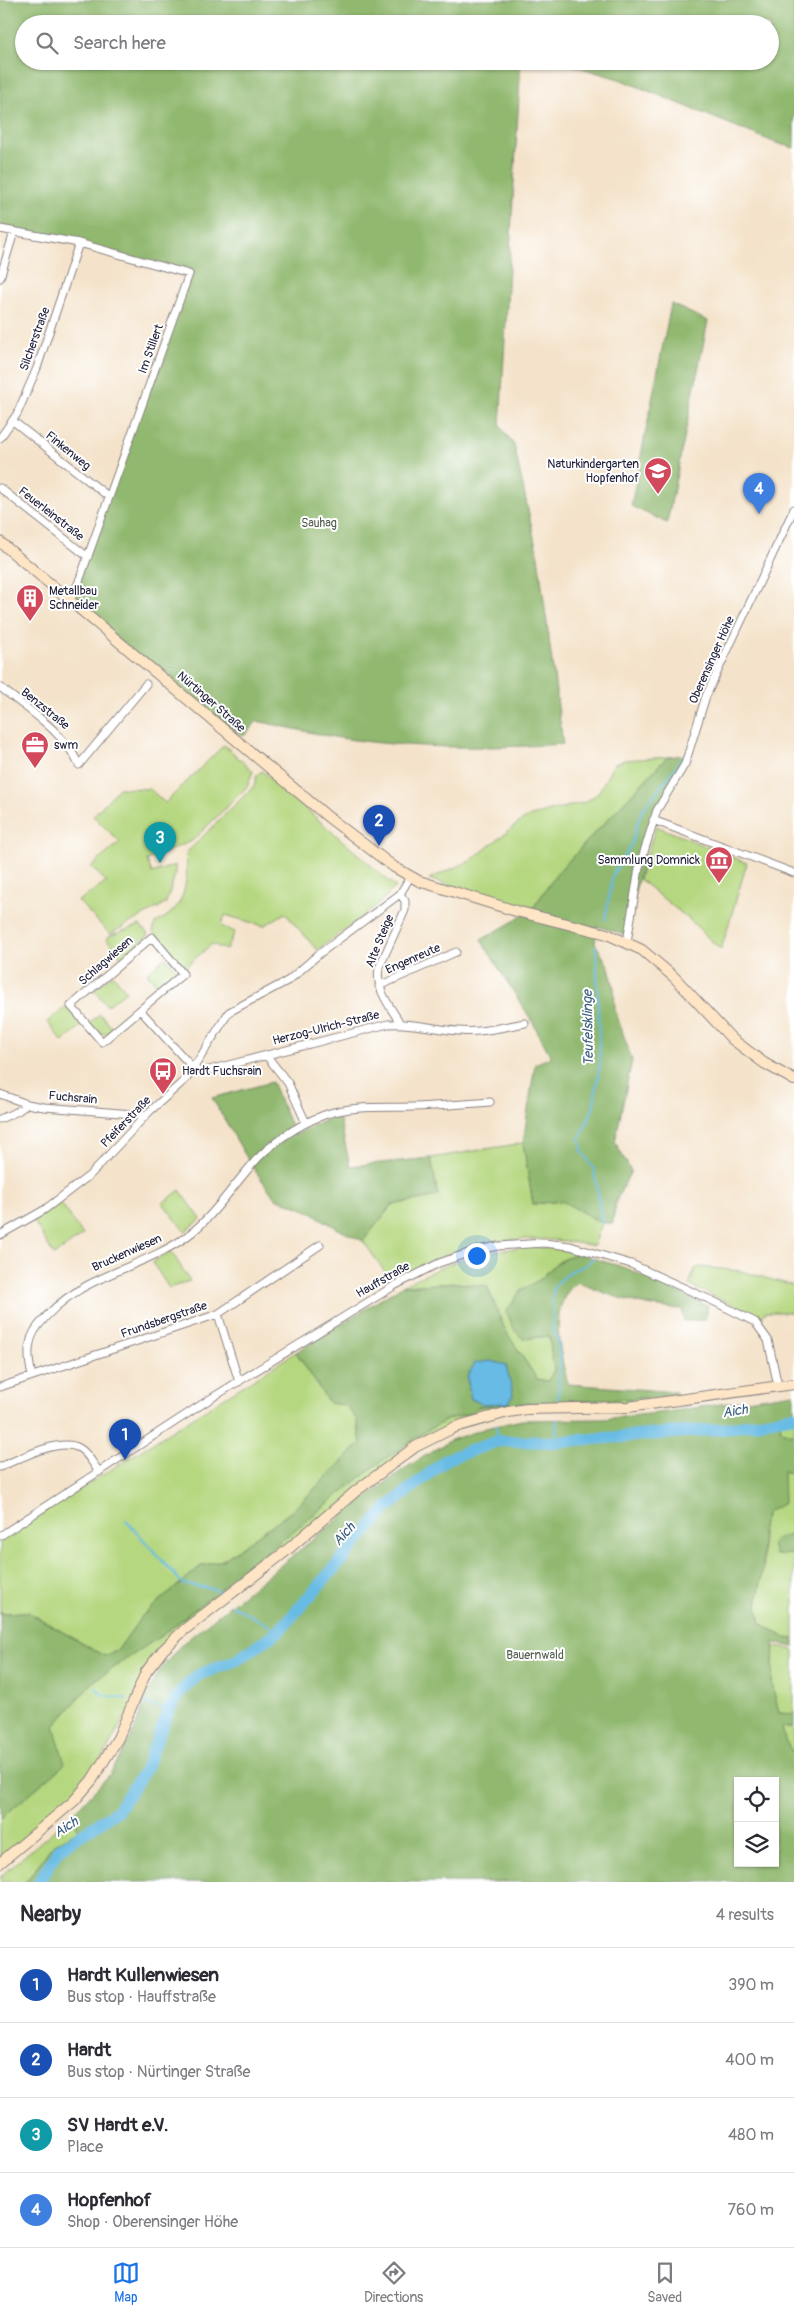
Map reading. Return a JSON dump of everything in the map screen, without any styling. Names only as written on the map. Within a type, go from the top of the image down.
[{"type":"main road","name":"Nürtinger Straße","points":[[0,542],[374,854],[410,876],[492,904],[588,929],[627,942],[658,962],[732,1039],[764,1063],[794,1080]]},
{"type":"main road","points":[[0,1862],[74,1801],[92,1780],[118,1738],[146,1672],[163,1650],[184,1630],[286,1551],[383,1470],[414,1447],[455,1427],[508,1412],[527,1409],[628,1407],[794,1384]]},
{"type":"street","name":"Im Stillert","points":[[0,229],[79,243],[189,274],[88,557],[70,600]]},
{"type":"street","points":[[0,278],[14,232]]},
{"type":"street","name":"Silcherstraße","points":[[0,438],[13,421],[37,368],[79,243]]},
{"type":"street","name":"Finkenweg","points":[[13,421],[109,498]]},
{"type":"street","name":"Feuerleinstraße","points":[[0,488],[88,557]]},
{"type":"street","name":"Oberensinger Höhe","points":[[627,942],[639,868],[653,820],[662,799],[685,764],[706,696],[794,509]]},
{"type":"street","name":"Benzstraße","points":[[0,687],[58,732],[69,745],[79,765],[146,684]]},
{"type":"street","points":[[653,820],[794,873]]},
{"type":"street","name":"Pfeiferstraße","points":[[0,1235],[44,1210],[77,1186],[96,1169],[146,1115],[187,1078],[229,1012],[288,980],[400,894],[410,876]]},
{"type":"street","name":"Alte Steige","points":[[400,894],[405,901],[405,910],[379,968],[379,986],[400,1023]]},
{"type":"street","name":"Schlagwiesen","points":[[152,937],[183,974],[140,1010],[102,1042],[71,1006],[152,937]]},
{"type":"street","name":"Engenreute","points":[[379,986],[456,952]]},
{"type":"street","points":[[140,1010],[194,1069]]},
{"type":"street","name":"Herzog-Ulrich-Straße","points":[[194,1069],[201,1072],[356,1031],[400,1023],[461,1031],[480,1031],[525,1023]]},
{"type":"street","points":[[266,1055],[288,1083],[306,1123]]},
{"type":"street","name":"Fuchsrain","points":[[0,1094],[27,1104],[146,1115]]},
{"type":"street","name":"Bruckenwiesen","points":[[32,1376],[29,1357],[30,1342],[37,1327],[55,1307],[69,1295],[96,1279],[156,1255],[187,1236],[211,1215],[251,1165],[286,1136],[306,1123],[334,1112],[352,1108],[490,1102]]},
{"type":"street","points":[[0,1119],[18,1111],[27,1104]]},
{"type":"street","name":"Hauffstraße","points":[[0,1536],[98,1472],[394,1286],[439,1263],[477,1250],[498,1246],[544,1243],[570,1246],[631,1264],[755,1322],[768,1340],[778,1386]]},
{"type":"street","name":"Frundsbergstraße","points":[[0,1387],[218,1314],[320,1245]]},
{"type":"street","points":[[218,1314],[240,1382]]},
{"type":"street","points":[[0,1467],[63,1444],[78,1447],[86,1453],[98,1472]]},
{"type":"green space","name":"Sauhag","points":[[0,0],[794,0],[794,148],[776,143],[619,79],[588,70],[779,70],[779,15],[15,15],[15,70],[520,70],[500,426],[514,445],[538,556],[563,744],[504,747],[415,746],[328,736],[257,721],[244,736],[196,705],[70,600],[189,274],[107,250],[0,229]]},
{"type":"green space","points":[[671,304],[708,321],[667,523],[631,506]]},
{"type":"green space","points":[[224,745],[253,771],[247,787],[192,841],[147,860],[152,873],[175,865],[175,875],[166,903],[110,934],[78,901],[107,882],[91,867],[120,842],[93,816],[119,788],[150,789],[165,803]]},
{"type":"green space","points":[[687,756],[652,820],[625,935],[597,926],[595,943],[609,967],[614,988],[615,1010],[632,1060],[615,1142],[631,1171],[616,1201],[613,1223],[602,1223],[562,1201],[533,1204],[523,1143],[535,1064],[551,1057],[532,1021],[481,940],[531,911],[558,872],[667,757]]},
{"type":"green space","points":[[667,757],[558,872],[531,911],[429,879],[470,861],[521,821],[531,816],[586,802],[598,793],[614,764],[625,760]]},
{"type":"green space","points":[[262,771],[396,887],[373,909],[317,950],[285,913],[264,926],[225,915],[221,926],[235,932],[226,950],[212,944],[183,969],[153,932],[155,923],[173,911],[183,894],[186,875],[186,853],[254,786],[257,775]]},
{"type":"green space","points":[[656,826],[747,863],[721,950],[691,921],[639,879]]},
{"type":"green space","points":[[140,925],[149,935],[122,958],[107,939],[109,936]]},
{"type":"green space","points":[[166,957],[175,968],[176,975],[160,989],[147,973]]},
{"type":"green space","points":[[113,974],[126,991],[107,1006],[94,990]]},
{"type":"green space","points":[[67,1006],[83,1024],[63,1042],[47,1022]]},
{"type":"green space","points":[[100,1014],[113,1029],[107,1034],[99,1034],[89,1023]]},
{"type":"green space","points":[[272,1082],[295,1135],[316,1124],[339,1116],[350,1166],[431,1158],[438,1196],[392,1205],[363,1241],[306,1210],[275,1198],[251,1165],[212,1098]]},
{"type":"green space","points":[[523,1143],[533,1204],[562,1201],[602,1223],[594,1246],[540,1239],[489,1243],[440,1257],[392,1282],[363,1241],[392,1205],[438,1196],[431,1158]]},
{"type":"green space","points":[[180,1190],[201,1219],[185,1232],[163,1203]]},
{"type":"green space","points":[[61,1203],[83,1235],[54,1255],[33,1220]]},
{"type":"green space","points":[[528,1247],[560,1249],[576,1253],[555,1264],[541,1279],[521,1290],[523,1339],[549,1336],[554,1370],[548,1381],[537,1379],[505,1330],[487,1286],[457,1283],[402,1286],[434,1270],[463,1259]]},
{"type":"green space","points":[[171,1251],[190,1281],[169,1288],[152,1262]]},
{"type":"green space","points":[[576,1253],[626,1268],[708,1306],[705,1320],[684,1321],[682,1309],[629,1301],[578,1282],[568,1291],[562,1302],[558,1329],[559,1344],[568,1384],[676,1392],[677,1395],[478,1407],[472,1413],[449,1419],[426,1431],[376,1465],[165,1633],[94,1681],[54,1726],[65,1764],[0,1819],[0,1612],[28,1612],[104,1656],[117,1651],[142,1616],[201,1566],[223,1560],[292,1511],[361,1443],[357,1420],[346,1405],[329,1403],[296,1352],[402,1286],[457,1283],[487,1286],[505,1330],[537,1379],[548,1381],[554,1370],[549,1336],[523,1339],[515,1331],[506,1312],[521,1290],[541,1279],[555,1264]],"holes":[[[467,1376],[509,1403],[483,1404],[471,1399]]]},
{"type":"green space","points":[[701,1267],[741,1271],[794,1286],[794,1312],[765,1312],[761,1320],[752,1313],[689,1285],[695,1269]]},
{"type":"green space","points":[[296,1352],[329,1403],[346,1405],[357,1420],[361,1443],[292,1511],[223,1560],[201,1566],[142,1616],[117,1651],[104,1656],[28,1612],[0,1612],[0,1540]]},
{"type":"green space","name":"Bauernwald","points":[[794,1393],[794,1420],[780,1421],[781,1431],[794,1435],[794,1474],[783,1471],[784,1503],[767,1512],[762,1527],[763,1566],[757,1605],[761,1623],[784,1637],[794,1638],[794,1647],[774,1643],[772,1684],[779,1713],[794,1714],[794,1727],[782,1727],[785,1740],[794,1755],[794,1882],[26,1882],[52,1846],[78,1830],[74,1813],[111,1773],[134,1731],[147,1693],[160,1670],[182,1644],[361,1501],[404,1469],[451,1440],[486,1428],[522,1420],[603,1419],[667,1412]]},
{"type":"green space","points":[[677,1395],[677,1397],[645,1402],[492,1411],[456,1423],[302,1533],[167,1640],[96,1770],[64,1805],[0,1858],[0,1819],[64,1764],[54,1726],[94,1681],[165,1633],[376,1465],[426,1431],[449,1419],[472,1413],[477,1407]]},
{"type":"green space","points":[[794,1420],[794,1435],[781,1431],[780,1421]]},
{"type":"green space","points":[[783,1471],[794,1474],[794,1534],[776,1539],[775,1555],[794,1554],[794,1638],[784,1637],[761,1623],[757,1605],[763,1566],[762,1527]]},
{"type":"green space","points":[[794,1534],[794,1554],[775,1555],[772,1544],[776,1539]]},
{"type":"green space","points":[[774,1646],[794,1650],[794,1714],[779,1713],[772,1684]]},
{"type":"green space","points":[[782,1727],[794,1727],[794,1755],[785,1740]]},
{"type":"green space","points":[[74,1813],[78,1830],[52,1846],[26,1882],[0,1882],[0,1877]]},
{"type":"water","points":[[491,1361],[506,1365],[513,1395],[509,1403],[483,1404],[471,1399],[467,1377],[475,1363]]},
{"type":"waterway","name":"Teufelsklinge","points":[[605,920],[613,874],[631,845],[641,812],[685,755]]},
{"type":"waterway","name":"Teufelsklinge","points":[[596,946],[600,1064],[593,1109],[580,1138],[583,1153],[594,1169],[602,1223]]},
{"type":"waterway","name":"Teufelsklinge","points":[[558,1399],[560,1360],[557,1337],[553,1332],[552,1303],[554,1286],[571,1271],[586,1265],[593,1258]]},
{"type":"waterway","name":"Aich","points":[[39,1882],[58,1850],[117,1811],[145,1770],[169,1710],[182,1690],[198,1675],[237,1660],[279,1631],[387,1508],[447,1459],[498,1441],[555,1442],[723,1429],[794,1416]]},
{"type":"waterway","name":"Teufelsklinge","points":[[555,1442],[557,1420]]},
{"type":"waterway","points":[[496,1426],[498,1441]]},
{"type":"waterway","points":[[126,1520],[183,1584],[215,1589],[220,1595]]},
{"type":"waterway","points":[[232,1605],[279,1631]]},
{"type":"waterway","points":[[96,1688],[103,1695],[127,1699]]},
{"type":"waterway","points":[[144,1703],[169,1710]]},
{"type":"place","name":"Naturkindergarten Hopfenhof","points":[[658,495]]},
{"type":"place","name":"Hopfenhof","points":[[759,514]]},
{"type":"place","name":"Metallbau Schneider","points":[[30,622]]},
{"type":"place","name":"swm","points":[[35,769]]},
{"type":"place","name":"Hardt","points":[[379,846]]},
{"type":"place","name":"SV Hardt e.V.","points":[[160,863]]},
{"type":"place","name":"Sammlung Domnick","points":[[719,884]]},
{"type":"place","name":"Hardt Fuchsrain","points":[[163,1095]]},
{"type":"place","name":"Hardt Kullenwiesen","points":[[125,1460]]}]
